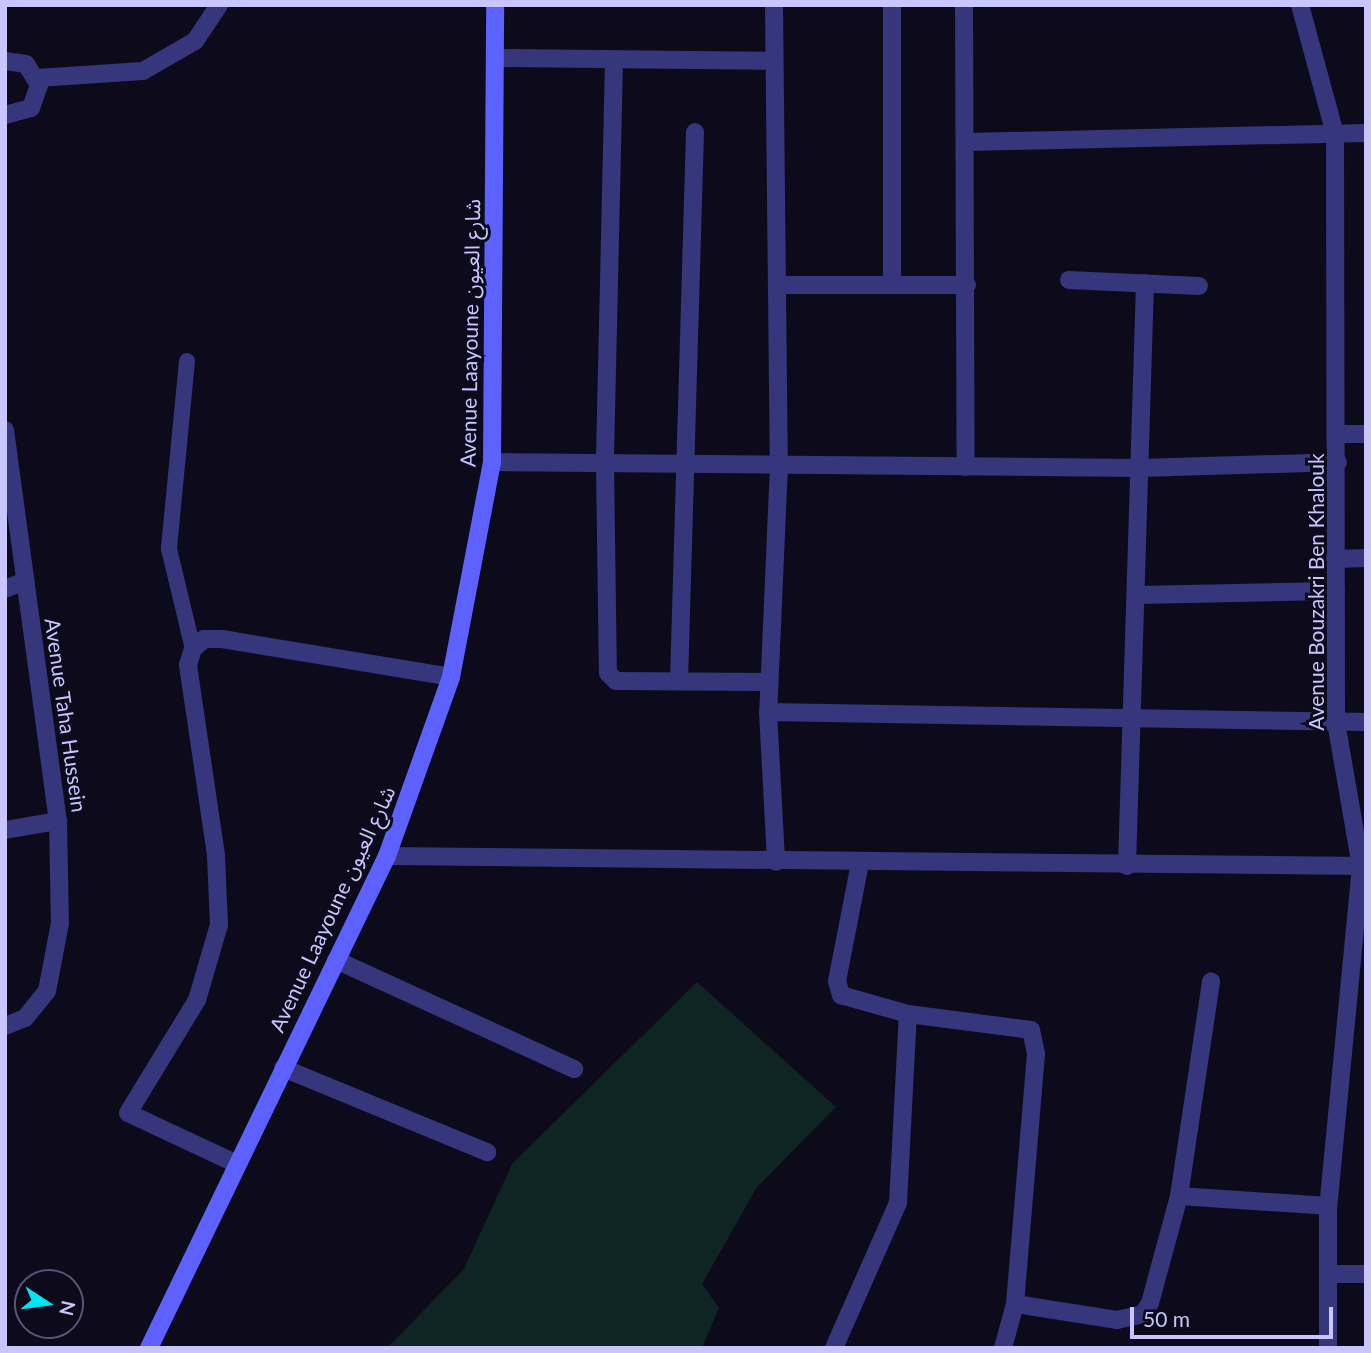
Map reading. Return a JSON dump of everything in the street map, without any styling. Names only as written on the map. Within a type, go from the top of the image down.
[{"type":"main road","name":"Avenue Laayoune شارع العيون","points":[[149,1348],[387,856],[451,677],[492,462],[497,58],[495,5]]},
{"type":"street","points":[[37,78],[143,71],[195,41],[219,5]]},
{"type":"street","points":[[774,5],[779,465],[768,712],[776,862]]},
{"type":"street","points":[[891,5],[892,285]]},
{"type":"street","points":[[964,5],[968,142],[966,467]]},
{"type":"street","name":"Avenue Bouzakri Ben Khalouk","points":[[1300,5],[1335,134],[1338,462],[1335,559],[1336,722],[1363,866],[1328,1206],[1328,1348]]},
{"type":"street","points":[[497,58],[775,61]]},
{"type":"street","points":[[5,61],[26,64],[37,78],[31,108],[5,115]]},
{"type":"street","points":[[614,61],[605,464],[608,673],[616,681],[768,682]]},
{"type":"street","points":[[679,681],[695,132]]},
{"type":"street","points":[[968,142],[1366,133]]},
{"type":"street","points":[[1069,280],[1199,286]]},
{"type":"street","points":[[1127,866],[1145,283]]},
{"type":"street","points":[[777,285],[967,285]]},
{"type":"street","name":"Avenue Taha Hussein","points":[[5,430],[58,821],[57,959],[47,991],[25,1018],[5,1026]]},
{"type":"street","points":[[1337,433],[1366,434]]},
{"type":"street","points":[[492,462],[1140,468],[1338,462]]},
{"type":"street","points":[[1335,559],[1366,558]]},
{"type":"street","points":[[5,589],[25,581]]},
{"type":"street","points":[[1137,595],[1336,592]]},
{"type":"street","points":[[237,1164],[128,1113],[197,1000],[219,925],[216,855],[188,665],[193,649],[204,639],[222,639],[451,677]]},
{"type":"street","points":[[768,712],[1133,715],[1366,722]]},
{"type":"street","points":[[5,830],[58,821]]},
{"type":"street","points":[[387,856],[1127,866],[1363,866]]},
{"type":"street","points":[[860,863],[836,981],[841,995],[908,1014],[1031,1030],[1036,1054],[1015,1304],[1003,1348]]},
{"type":"street","points":[[335,960],[574,1069]]},
{"type":"street","points":[[1015,1304],[1117,1320],[1143,1314],[1179,1196],[1211,981]]},
{"type":"street","points":[[834,1348],[898,1203],[908,1014]]},
{"type":"street","points":[[283,1068],[487,1152]]},
{"type":"street","points":[[1179,1196],[1328,1206]]},
{"type":"street","points":[[1329,1274],[1366,1274]]},
{"type":"lane","points":[[187,361],[169,549],[193,649]]},
{"type":"green space","points":[[697,982],[836,1107],[757,1187],[702,1284],[719,1308],[702,1348],[387,1348],[464,1269],[512,1164]]}]
